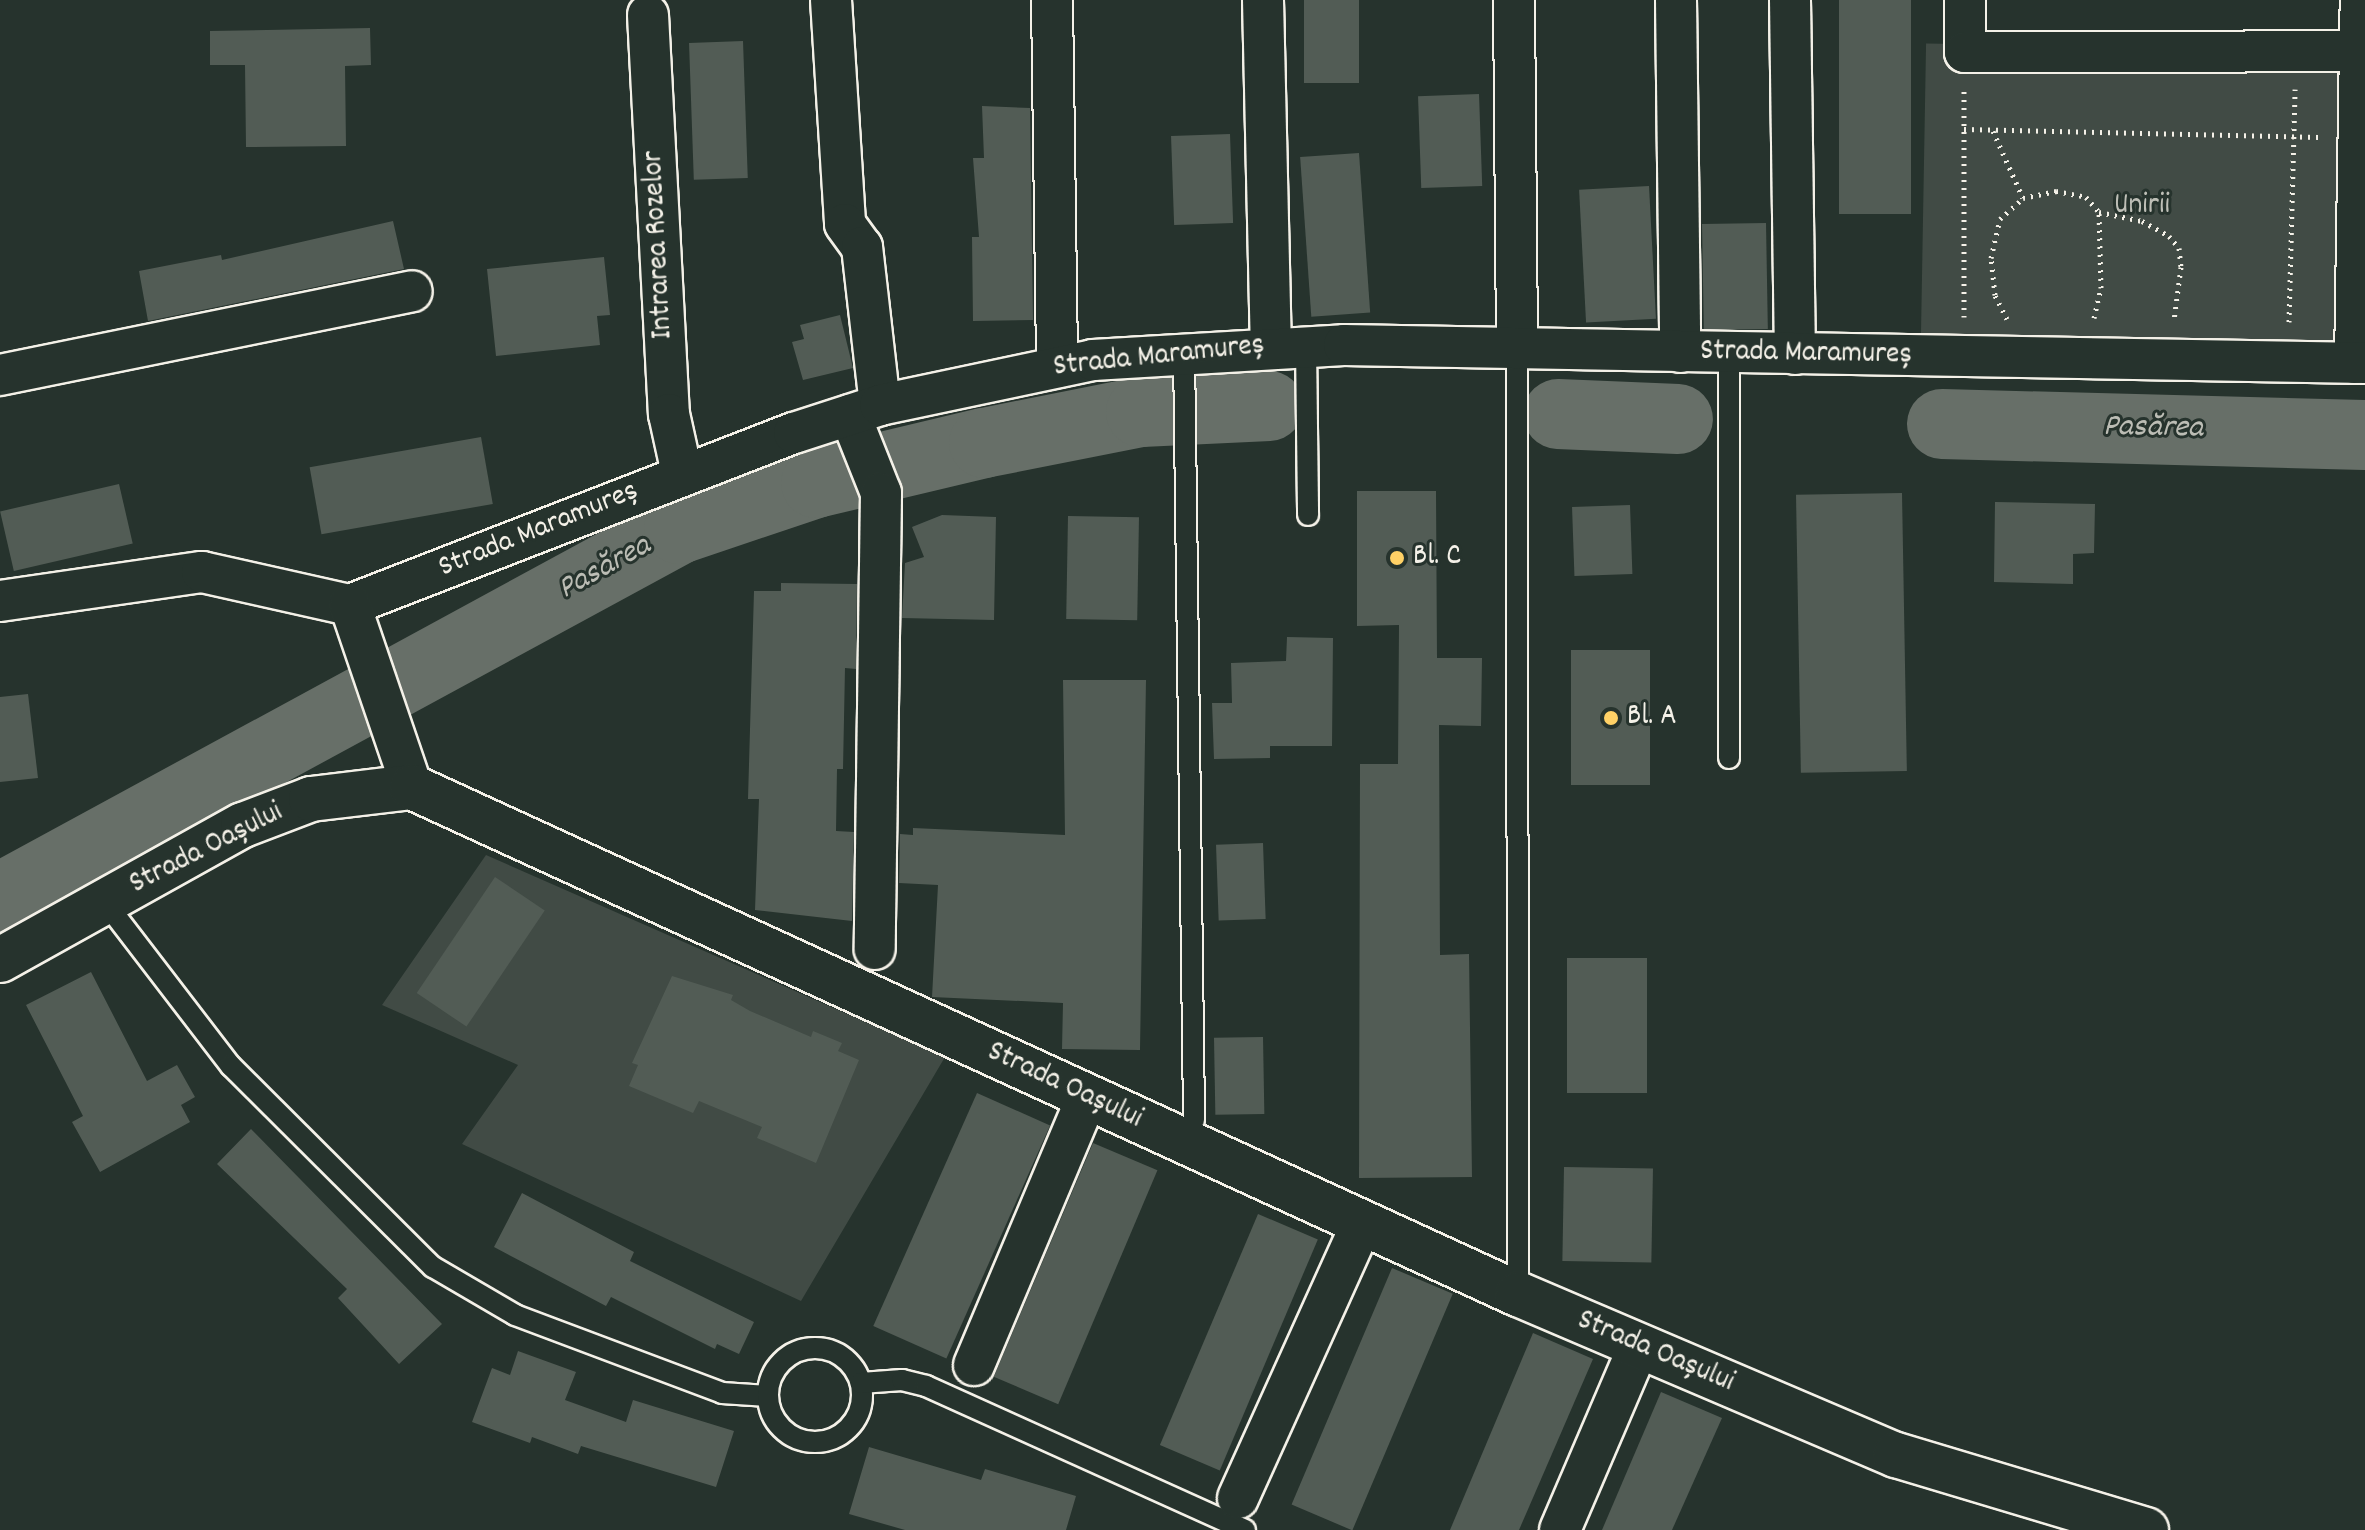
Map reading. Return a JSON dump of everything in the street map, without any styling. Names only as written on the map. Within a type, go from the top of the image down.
[{"type":"street","points":[[831,0],[845,224],[862,247],[865,410],[881,493],[875,949]]},
{"type":"street","points":[[1052,0],[1081,369]]},
{"type":"street","points":[[1263,0],[1295,357]]},
{"type":"street","points":[[1514,0],[1517,368]]},
{"type":"street","points":[[1676,0],[1680,352]]},
{"type":"street","points":[[1790,0],[1795,354]]},
{"type":"street","points":[[1965,0],[1965,52],[2363,51]]},
{"type":"street","points":[[2360,363],[2361,0]]},
{"type":"street","name":"Intrarea Rozelor","points":[[648,15],[669,414],[682,473]]},
{"type":"street","points":[[0,375],[412,291]]},
{"type":"street","name":"Strada Maramureș","points":[[350,605],[682,473],[865,410],[1081,369],[1184,368],[1295,357],[1517,368],[1680,352],[2360,363]]},
{"type":"street","points":[[0,601],[202,572],[235,575],[350,605],[363,657],[412,787]]},
{"type":"street","name":"Strada Oașului","points":[[0,960],[243,825],[311,799],[355,789],[412,787],[1362,1224],[1639,1346],[1896,1455],[2146,1530]]},
{"type":"street","points":[[974,1365],[1087,1097]]},
{"type":"street","points":[[1241,1514],[1362,1224]]},
{"type":"street","points":[[1560,1530],[1639,1346]]},
{"type":"lane","points":[[1729,353],[1729,758]]},
{"type":"lane","points":[[1295,357],[1309,451],[1308,515]]},
{"type":"lane","points":[[1184,368],[1194,1120]]},
{"type":"lane","points":[[1517,368],[1518,1294]]},
{"type":"lane","points":[[105,902],[231,1066],[433,1267],[515,1315],[722,1393],[768,1396]]},
{"type":"lane","points":[[817,1348],[845,1358],[861,1383],[863,1399],[850,1428],[822,1443],[791,1436],[779,1426],[768,1396],[777,1367],[801,1350],[817,1348]]},
{"type":"lane","points":[[861,1383],[902,1380],[926,1386],[1241,1514]]},
{"type":"path","points":[[1964,358],[1965,52]]},
{"type":"path","points":[[2289,335],[2296,52]]},
{"type":"path","points":[[1964,129],[2359,137]]},
{"type":"path","points":[[1992,130],[2023,198]]},
{"type":"path","points":[[2017,324],[2006,319],[1995,295],[1991,258],[2000,219],[2023,198],[2056,191],[2086,197],[2099,212],[2142,221],[2179,248],[2173,325]]},
{"type":"path","points":[[2086,360],[2101,288],[2099,212]]},
{"type":"green space","name":"Unirii","points":[[1926,43],[2360,51],[2355,363],[1921,355]]},
{"type":"green space","points":[[486,855],[945,1057],[801,1301],[462,1144],[518,1065],[382,1005]]},
{"type":"building","points":[[1304,0],[1359,0],[1359,83],[1304,83]]},
{"type":"building","points":[[1839,0],[1911,0],[1911,214],[1839,214]]},
{"type":"building","points":[[370,28],[371,65],[345,66],[346,146],[246,147],[245,65],[210,65],[210,31]]},
{"type":"building","points":[[743,41],[748,178],[694,180],[689,43]]},
{"type":"building","points":[[1479,94],[1482,186],[1421,188],[1418,96]]},
{"type":"building","points":[[982,106],[1030,108],[1033,320],[973,321],[972,237],[979,237],[973,158],[984,158]]},
{"type":"building","points":[[1230,134],[1233,223],[1174,225],[1171,136]]},
{"type":"building","points":[[1359,153],[1370,313],[1311,317],[1300,157]]},
{"type":"building","points":[[1649,186],[1656,319],[1586,322],[1579,190]]},
{"type":"building","points":[[393,221],[404,269],[148,321],[139,271],[221,255],[222,260]]},
{"type":"building","points":[[1766,223],[1768,329],[1704,330],[1702,224]]},
{"type":"building","points":[[604,257],[610,315],[597,316],[600,345],[496,356],[487,269]]},
{"type":"building","points":[[840,315],[853,368],[803,380],[792,342],[804,339],[800,325]]},
{"type":"building","points":[[481,437],[493,504],[321,534],[310,467]]},
{"type":"building","points":[[119,484],[133,543],[14,571],[0,511]]},
{"type":"building","points":[[1357,491],[1436,491],[1437,658],[1482,658],[1481,726],[1439,725],[1440,955],[1469,954],[1472,1177],[1359,1178],[1360,764],[1398,764],[1399,625],[1357,626]]},
{"type":"building","points":[[1902,493],[1907,771],[1801,773],[1796,495]]},
{"type":"building","points":[[1995,502],[2095,504],[2094,553],[2073,554],[2073,584],[1994,582]]},
{"type":"building","points":[[1630,505],[1632,574],[1574,576],[1572,507]]},
{"type":"building","points":[[942,515],[996,517],[994,620],[902,618],[905,563],[924,557],[912,527]]},
{"type":"building","points":[[1068,516],[1139,517],[1137,620],[1066,619]]},
{"type":"building","points":[[781,583],[857,584],[856,669],[845,668],[843,769],[837,769],[836,831],[854,832],[852,921],[755,910],[759,799],[748,799],[754,591],[781,591]]},
{"type":"building","points":[[1287,637],[1333,638],[1332,746],[1270,746],[1270,758],[1214,759],[1212,703],[1232,703],[1231,663],[1286,661]]},
{"type":"building","name":"Bl. A","points":[[1571,650],[1650,650],[1650,785],[1571,785]]},
{"type":"building","points":[[1063,680],[1146,680],[1140,1050],[1062,1049],[1063,1003],[932,997],[938,885],[899,883],[900,834],[913,835],[913,828],[1065,835]]},
{"type":"building","points":[[28,694],[38,778],[0,782],[0,697]]},
{"type":"building","points":[[1263,843],[1266,919],[1219,921],[1216,845]]},
{"type":"building","points":[[495,877],[545,911],[466,1027],[417,993]]},
{"type":"building","points":[[1567,958],[1647,958],[1647,1093],[1567,1093]]},
{"type":"building","points":[[91,972],[147,1081],[177,1065],[195,1097],[181,1105],[190,1122],[100,1172],[72,1122],[83,1116],[26,1005]]},
{"type":"building","points":[[672,976],[733,995],[731,1000],[750,1011],[811,1037],[813,1031],[842,1043],[838,1051],[859,1060],[816,1163],[757,1138],[762,1127],[699,1101],[693,1113],[629,1086],[638,1065],[632,1063]]},
{"type":"building","points":[[1263,1037],[1264,1114],[1215,1115],[1214,1038]]},
{"type":"building","points":[[977,1093],[1050,1126],[946,1358],[873,1326]]},
{"type":"building","points":[[251,1129],[442,1324],[399,1364],[338,1298],[347,1289],[217,1164]]},
{"type":"building","points":[[1093,1143],[1157,1170],[1058,1404],[994,1377]]},
{"type":"building","points":[[1564,1167],[1653,1169],[1651,1263],[1562,1261]]},
{"type":"building","points":[[522,1193],[634,1252],[630,1261],[754,1322],[739,1354],[717,1344],[715,1349],[611,1297],[606,1306],[494,1247]]},
{"type":"building","points":[[1258,1214],[1318,1239],[1220,1470],[1160,1445]]},
{"type":"building","points":[[1392,1268],[1453,1294],[1352,1530],[1292,1505]]},
{"type":"building","points":[[1533,1333],[1593,1359],[1519,1530],[1450,1530]]},
{"type":"building","points":[[518,1351],[576,1372],[565,1400],[626,1422],[633,1400],[734,1431],[716,1487],[581,1446],[578,1454],[532,1437],[530,1443],[472,1422],[492,1368],[510,1375]]},
{"type":"building","points":[[1661,1392],[1722,1418],[1672,1530],[1602,1530]]},
{"type":"building","points":[[869,1447],[981,1480],[985,1469],[1076,1496],[1066,1530],[905,1530],[849,1514]]},
{"type":"waterway","name":"Pasărea","points":[[0,898],[679,529],[816,483],[984,443],[1141,412],[1269,406]]},
{"type":"waterway","name":"Pasărea","points":[[1558,414],[1678,419]]},
{"type":"waterway","name":"Pasărea","points":[[1942,424],[2365,435]]},
{"type":"place","name":"Bl. C","points":[[1397,558]]},
{"type":"place","name":"Bl. A","points":[[1611,718]]}]
